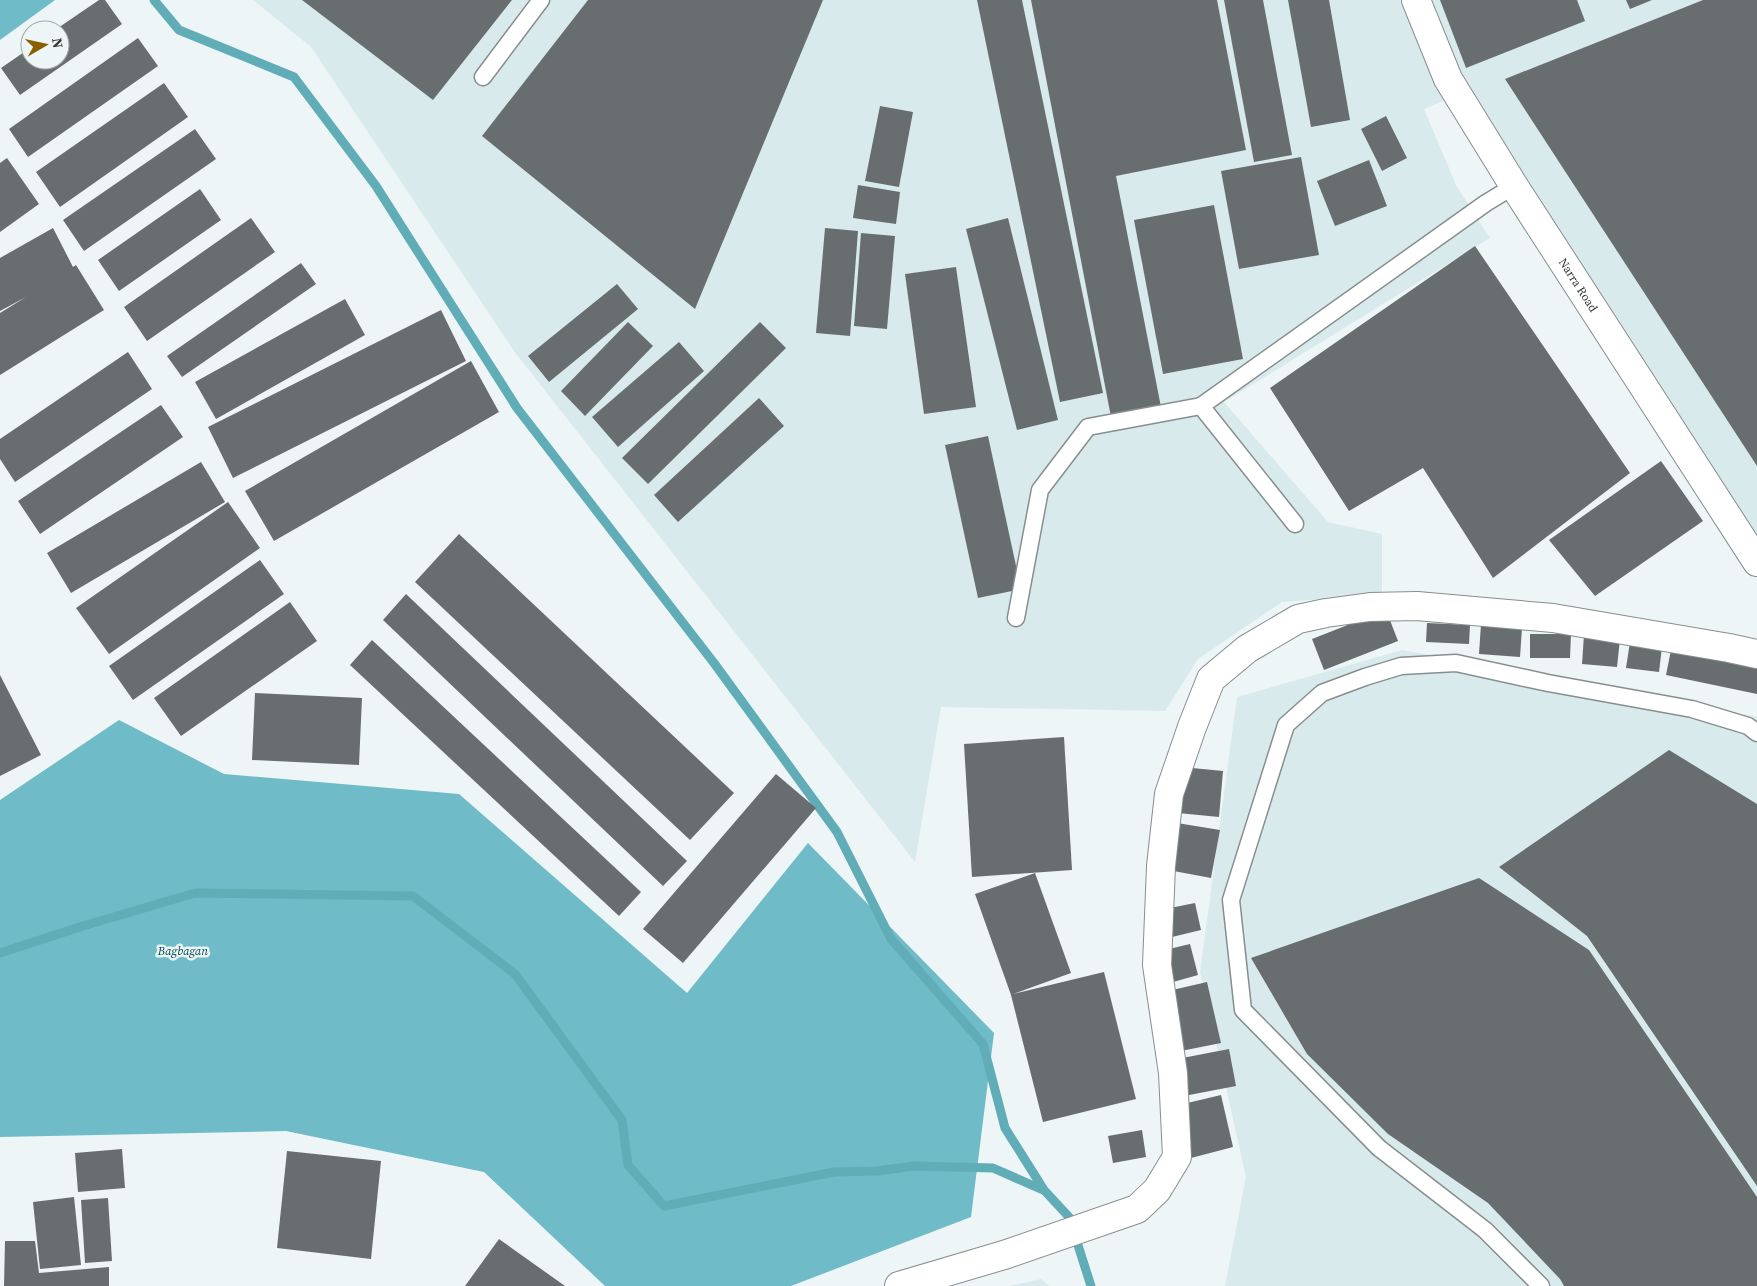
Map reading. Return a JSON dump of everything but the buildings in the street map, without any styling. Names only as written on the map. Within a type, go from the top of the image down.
[{"type":"street","name":"Narra Road","points":[[1416,0],[1448,78],[1514,186],[1757,562]]},
{"type":"street","points":[[899,1286],[1004,1255],[1137,1209],[1157,1190],[1177,1157],[1173,1073],[1157,965],[1161,866],[1169,794],[1192,727],[1211,680],[1247,649],[1298,619],[1370,607],[1417,606],[1552,618],[1757,654]]},
{"type":"lane","points":[[483,77],[541,0]]},
{"type":"lane","points":[[1016,618],[1040,490],[1088,427],[1201,406],[1486,203],[1514,186]]},
{"type":"lane","points":[[1201,406],[1295,524]]},
{"type":"lane","points":[[1541,1286],[1486,1230],[1379,1148],[1243,1010],[1231,900],[1286,725],[1322,693],[1365,677],[1401,666],[1456,663],[1548,683],[1692,709],[1748,726],[1757,733]]},
{"type":"shaded area","points":[[253,0],[1757,0],[1757,576],[1496,184],[1457,95],[1424,109],[1456,185],[1490,238],[1224,402],[1328,522],[1382,534],[1382,595],[1282,602],[1198,659],[1165,711],[941,707],[915,862],[514,351],[311,47]]},
{"type":"shaded area","points":[[1402,650],[1757,717],[1757,1286],[1225,1286],[1246,1177],[1200,972],[1237,697]]},
{"type":"shaded area","points":[[1041,1279],[1049,1286],[1009,1286]]},
{"type":"green space","points":[[0,0],[55,0],[28,20],[20,20],[20,25],[0,40]]},
{"type":"green space","name":"Bagbagan","points":[[119,720],[224,774],[459,794],[687,993],[808,843],[994,1033],[971,1217],[791,1286],[605,1286],[484,1172],[286,1131],[0,1137],[0,800]]},
{"type":"waterway","points":[[154,0],[179,30],[294,77],[376,186],[517,408],[714,663],[837,832],[891,939],[983,1044],[1005,1128],[1044,1190],[1069,1217],[1091,1286]]},
{"type":"waterway","points":[[0,953],[195,893],[413,896],[515,974],[622,1120],[628,1165],[664,1206],[834,1172],[877,1171],[914,1166],[993,1168],[1043,1190]]}]
